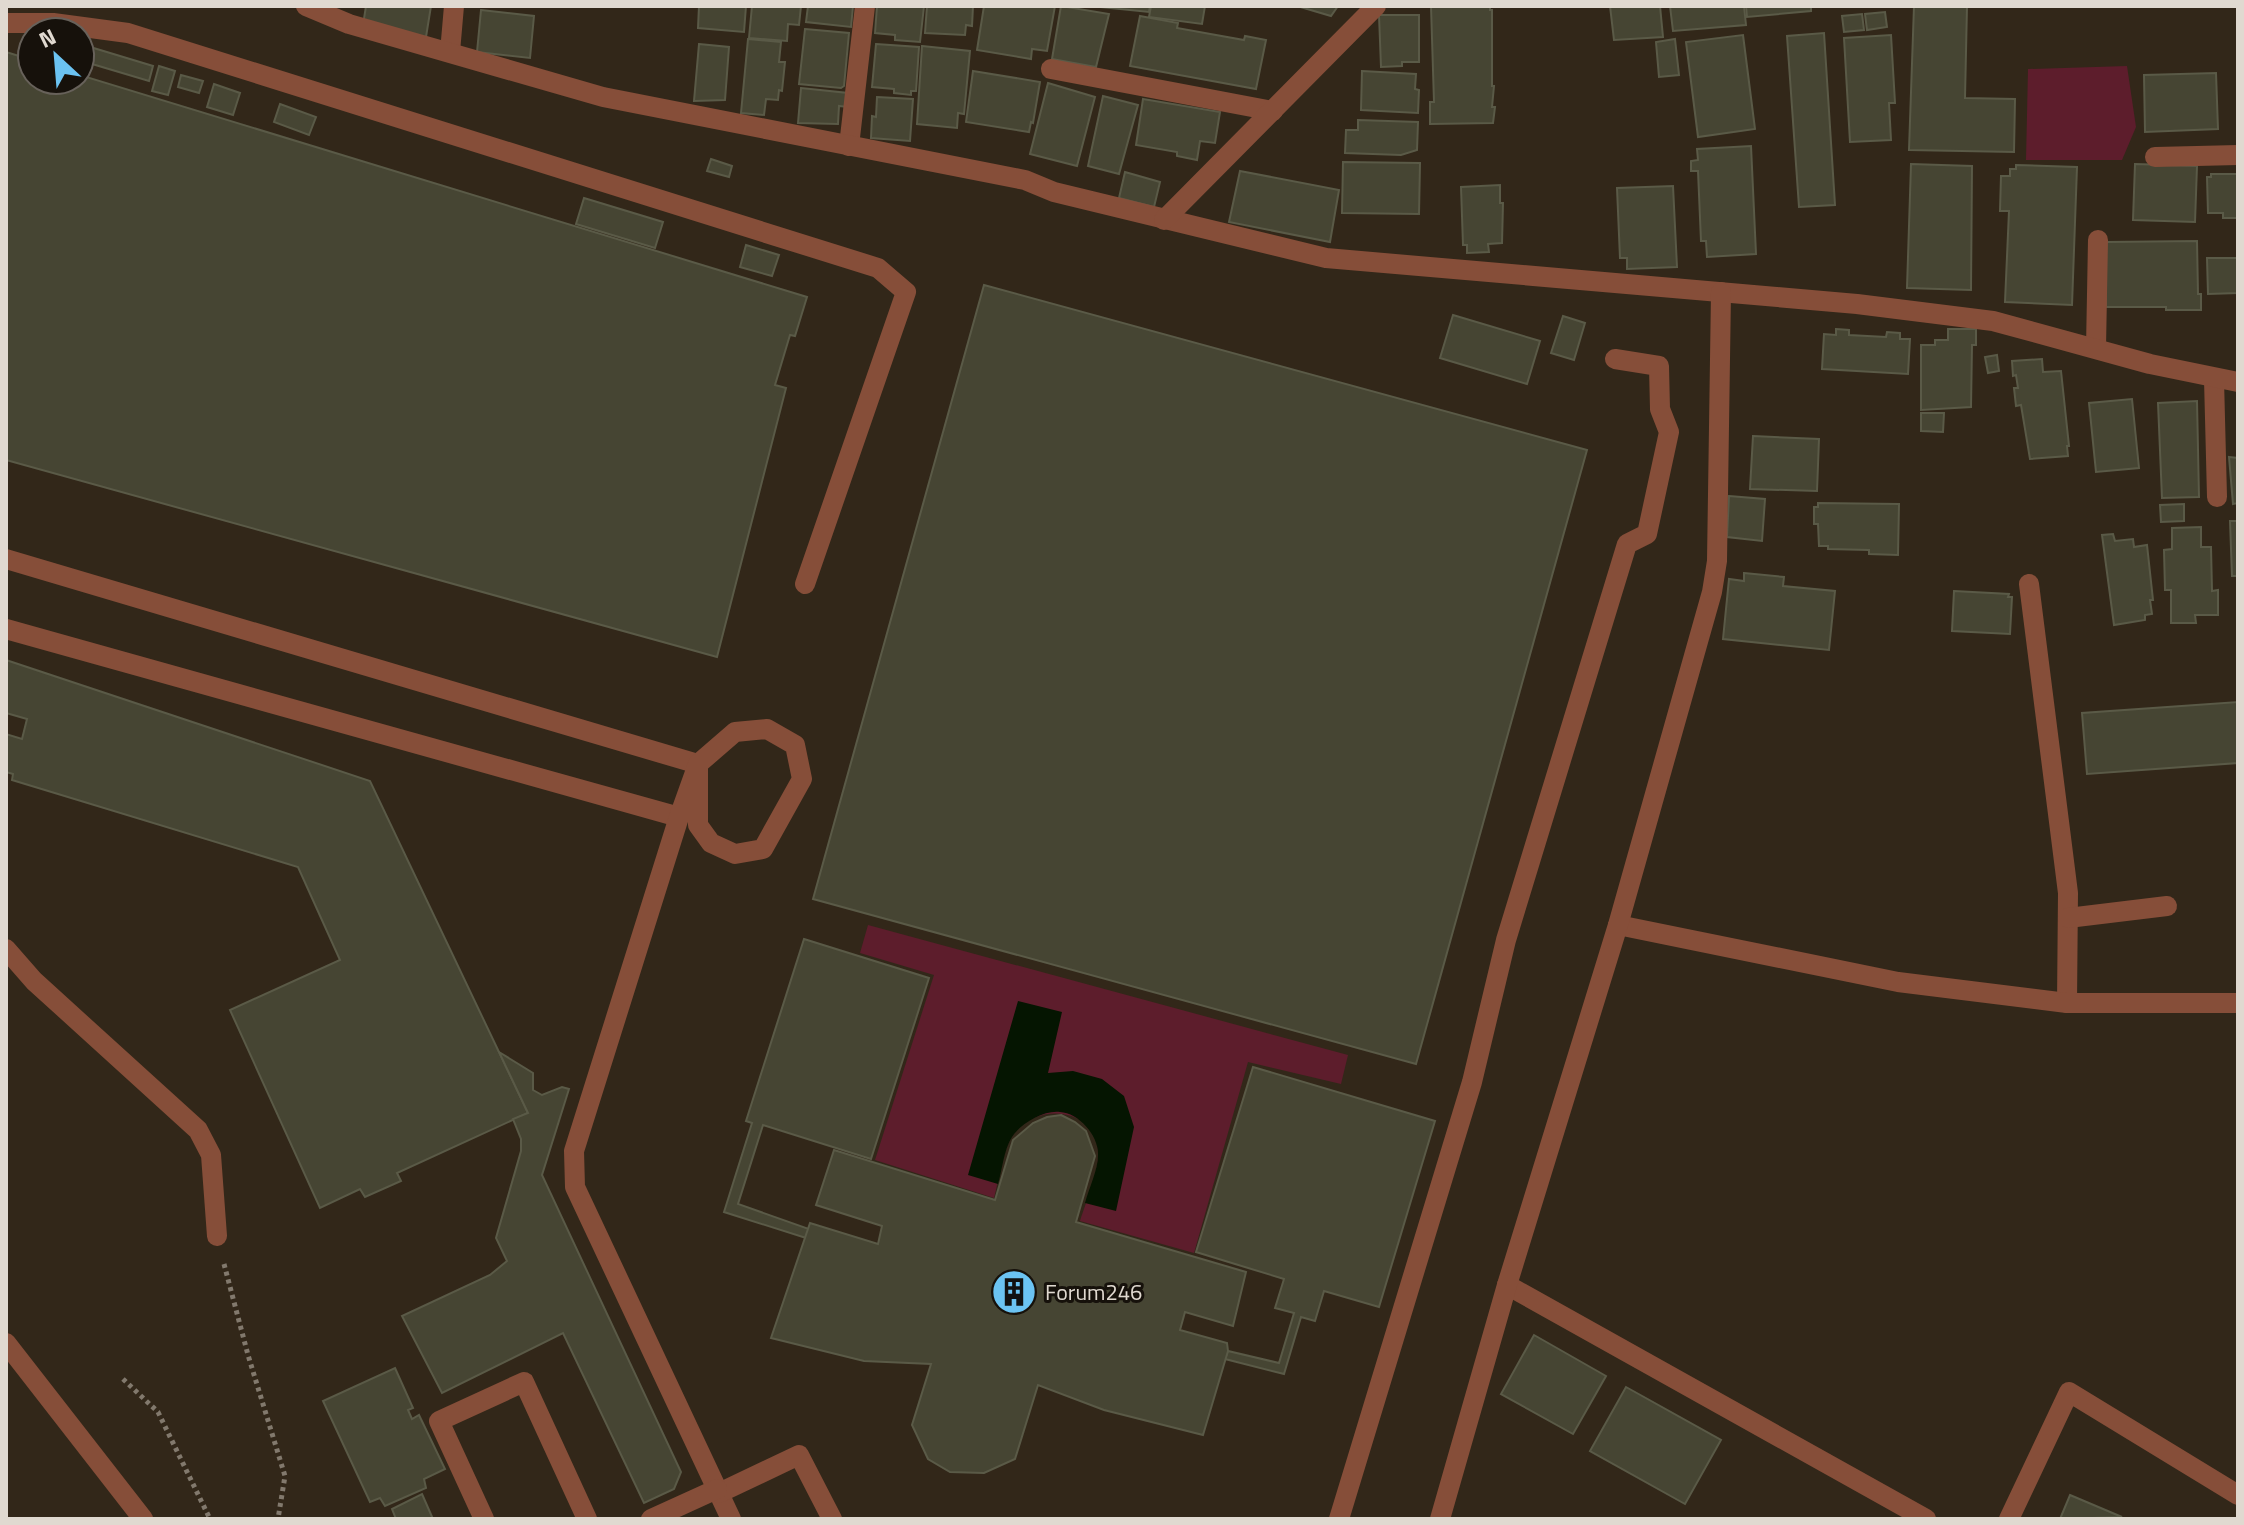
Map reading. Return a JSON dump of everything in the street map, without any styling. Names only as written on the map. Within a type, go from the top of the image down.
[{"type":"street","points":[[306,6],[349,24],[603,97],[1025,180],[1054,192],[1326,258],[1857,304],[1993,321],[2214,379],[2238,382]]},
{"type":"street","points":[[450,52],[454,6]]},
{"type":"street","points":[[849,146],[865,6]]},
{"type":"street","points":[[1164,220],[1376,6]]},
{"type":"street","points":[[6,23],[53,23],[128,33],[878,268],[906,292],[805,584]]},
{"type":"street","points":[[1051,69],[1273,111]]},
{"type":"street","points":[[2155,157],[2238,155]]},
{"type":"street","points":[[2096,348],[2098,240]]},
{"type":"street","points":[[1440,1519],[1507,1285],[1618,925],[1712,592],[1717,561],[1721,292]]},
{"type":"street","points":[[1339,1519],[1472,1082],[1506,940],[1627,544],[1647,534],[1669,432],[1660,409],[1659,366],[1615,359]]},
{"type":"street","points":[[2214,379],[2217,497]]},
{"type":"street","points":[[6,559],[698,764]]},
{"type":"street","points":[[2029,584],[2068,893],[2067,1003]]},
{"type":"street","points":[[6,629],[679,817]]},
{"type":"street","points":[[698,764],[698,825],[711,843],[735,854],[763,849],[802,779],[795,745],[767,729],[735,732],[698,764],[574,1151],[575,1187],[731,1519]]},
{"type":"street","points":[[2068,918],[2167,906]]},
{"type":"street","points":[[1618,925],[1898,982],[2067,1003],[2238,1003]]},
{"type":"street","points":[[6,949],[34,981],[198,1130],[211,1155],[217,1236]]},
{"type":"street","points":[[1507,1285],[1926,1519]]},
{"type":"street","points":[[6,1343],[143,1519]]},
{"type":"street","points":[[484,1519],[439,1421],[524,1382],[587,1519]]},
{"type":"street","points":[[2009,1519],[2069,1392],[2238,1495]]},
{"type":"street","points":[[651,1519],[799,1455],[832,1519]]},
{"type":"path","points":[[217,1236],[248,1355],[285,1476],[278,1519]]},
{"type":"path","points":[[123,1379],[158,1412],[210,1519]]},
{"type":"shaded area","points":[[2127,66],[2136,127],[2122,160],[2026,160],[2028,69]]},
{"type":"shaded area","points":[[868,925],[1348,1055],[1341,1084],[1248,1062],[1194,1253],[1080,1221],[1094,1179],[1098,1155],[1095,1139],[1088,1127],[1064,1114],[1034,1118],[1021,1126],[1011,1138],[994,1198],[875,1160],[934,975],[860,953]]},
{"type":"shaded area","points":[[1018,1001],[1062,1012],[1048,1073],[1073,1071],[1102,1079],[1124,1096],[1134,1127],[1116,1211],[1085,1203],[1097,1167],[1097,1148],[1091,1133],[1081,1121],[1067,1113],[1040,1115],[1016,1132],[1007,1147],[998,1184],[968,1175]]},
{"type":"building","points":[[366,6],[431,6],[426,37],[363,25]]},
{"type":"building","points":[[699,6],[746,6],[744,32],[698,28]]},
{"type":"building","points":[[752,6],[801,6],[799,25],[788,24],[787,41],[749,38]]},
{"type":"building","points":[[808,6],[853,6],[851,27],[806,22]]},
{"type":"building","points":[[877,6],[924,6],[920,42],[895,40],[895,35],[875,33]]},
{"type":"building","points":[[927,6],[973,6],[972,26],[966,25],[965,35],[925,33]]},
{"type":"building","points":[[984,6],[1055,6],[1047,51],[1032,49],[1031,59],[977,50]]},
{"type":"building","points":[[1061,6],[1109,14],[1096,67],[1052,59]]},
{"type":"building","points":[[1090,6],[1150,6],[1149,12]]},
{"type":"building","points":[[1151,6],[1205,6],[1202,24],[1149,17]]},
{"type":"building","points":[[1297,6],[1338,6],[1331,16]]},
{"type":"building","points":[[1431,6],[1490,6],[1494,86],[1492,107],[1495,107],[1493,123],[1430,124],[1430,102],[1434,102]]},
{"type":"building","points":[[1610,6],[1660,6],[1663,37],[1614,40]]},
{"type":"building","points":[[1670,6],[1744,6],[1746,25],[1673,31]]},
{"type":"building","points":[[1746,6],[1811,6],[1811,11],[1747,17]]},
{"type":"building","points":[[1914,6],[1967,6],[1965,98],[2015,99],[2014,152],[1909,150]]},
{"type":"building","points":[[481,10],[534,16],[530,58],[477,52]]},
{"type":"building","points":[[1885,12],[1887,27],[1867,30],[1865,14]]},
{"type":"building","points":[[1862,14],[1864,30],[1844,32],[1842,16]]},
{"type":"building","points":[[1379,15],[1419,15],[1419,62],[1381,67]]},
{"type":"building","points":[[1140,16],[1178,23],[1177,28],[1244,40],[1245,36],[1266,40],[1256,89],[1130,66]]},
{"type":"building","points":[[805,29],[849,33],[844,86],[841,88],[799,84]]},
{"type":"building","points":[[1824,33],[1835,205],[1799,207],[1787,36]]},
{"type":"building","points":[[1743,35],[1755,129],[1698,137],[1686,42]]},
{"type":"building","points":[[1891,35],[1895,103],[1889,103],[1891,140],[1850,142],[1844,38]]},
{"type":"building","points":[[748,39],[781,42],[779,62],[785,62],[782,91],[779,90],[778,100],[766,99],[764,115],[741,113]]},
{"type":"building","points":[[1675,39],[1679,75],[1659,77],[1656,42]]},
{"type":"building","points":[[699,44],[729,47],[725,100],[694,101]]},
{"type":"building","points":[[876,44],[919,47],[916,91],[911,91],[911,95],[894,93],[894,89],[872,87]]},
{"type":"building","points":[[922,46],[970,51],[964,114],[958,113],[957,128],[917,124]]},
{"type":"building","points":[[96,49],[153,66],[149,81],[96,65]]},
{"type":"building","points":[[6,52],[16,55],[16,96],[96,96],[96,80],[807,297],[795,336],[790,335],[775,385],[786,388],[717,657],[6,460]]},
{"type":"building","points":[[159,66],[175,71],[168,95],[152,91]]},
{"type":"building","points":[[973,71],[1040,82],[1029,132],[966,122]]},
{"type":"building","points":[[1362,71],[1416,74],[1418,113],[1361,110]]},
{"type":"building","points":[[2216,73],[2218,129],[2145,132],[2144,75]]},
{"type":"building","points":[[181,75],[203,81],[199,93],[178,87]]},
{"type":"building","points":[[1048,83],[1095,97],[1077,166],[1030,154]]},
{"type":"building","points":[[214,84],[240,93],[233,115],[207,107]]},
{"type":"building","points":[[801,88],[848,93],[847,107],[839,106],[838,124],[798,123]]},
{"type":"building","points":[[1103,96],[1138,105],[1119,174],[1088,166]]},
{"type":"building","points":[[877,97],[913,99],[910,141],[871,138]]},
{"type":"building","points":[[1143,99],[1220,112],[1215,143],[1200,141],[1197,160],[1177,156],[1177,152],[1136,145]]},
{"type":"building","points":[[280,104],[316,117],[309,135],[274,122]]},
{"type":"building","points":[[1358,120],[1418,122],[1417,150],[1401,155],[1345,153],[1346,130],[1358,130]]},
{"type":"building","points":[[1751,146],[1756,254],[1707,257],[1706,241],[1701,241],[1698,171],[1691,171],[1691,161],[1698,160],[1697,149]]},
{"type":"building","points":[[711,159],[732,166],[729,177],[707,171]]},
{"type":"building","points":[[1343,162],[1420,163],[1419,214],[1342,213]]},
{"type":"building","points":[[1911,164],[1972,166],[1971,290],[1907,288]]},
{"type":"building","points":[[2135,164],[2197,166],[2195,222],[2133,220]]},
{"type":"building","points":[[2016,165],[2077,167],[2072,305],[2005,302],[2009,211],[2000,211],[2001,176],[2010,176],[2010,169],[2016,169]]},
{"type":"building","points":[[1240,171],[1339,190],[1330,242],[1229,222]]},
{"type":"building","points":[[1125,172],[1160,182],[1154,207],[1119,198]]},
{"type":"building","points":[[2211,174],[2238,174],[2238,218],[2223,218],[2223,213],[2208,213],[2207,177]]},
{"type":"building","points":[[1500,185],[1502,243],[1488,244],[1489,252],[1467,253],[1467,245],[1463,245],[1461,187]]},
{"type":"building","points":[[1673,186],[1677,267],[1627,269],[1627,258],[1620,258],[1617,188]]},
{"type":"building","points":[[584,198],[663,222],[655,248],[576,224]]},
{"type":"building","points":[[2197,241],[2201,310],[2106,307],[2106,242]]},
{"type":"building","points":[[746,245],[779,255],[772,276],[740,267]]},
{"type":"building","points":[[2207,258],[2238,258],[2238,293],[2208,294]]},
{"type":"building","points":[[984,285],[1587,450],[1416,1064],[813,899]]},
{"type":"building","points":[[1453,315],[1540,341],[1527,384],[1440,358]]},
{"type":"building","points":[[1563,316],[1585,323],[1574,360],[1551,353]]},
{"type":"building","points":[[1836,329],[1849,330],[1849,335],[1886,337],[1887,332],[1900,333],[1900,339],[1910,339],[1908,374],[1822,369],[1824,334],[1836,335]]},
{"type":"building","points":[[1948,329],[1976,329],[1976,345],[1972,345],[1971,407],[1921,410],[1921,345],[1935,345],[1935,340],[1948,340]]},
{"type":"building","points":[[1997,355],[1999,371],[1988,373],[1985,357]]},
{"type":"building","points":[[2042,359],[2043,372],[2061,371],[2068,456],[2030,459],[2021,405],[2016,406],[2014,388],[2018,388],[2012,361]]},
{"type":"building","points":[[2132,399],[2139,468],[2096,472],[2089,403]]},
{"type":"building","points":[[2197,401],[2199,497],[2162,498],[2158,403]]},
{"type":"building","points":[[1921,413],[1944,413],[1943,432],[1921,431]]},
{"type":"building","points":[[1753,436],[1819,439],[1817,491],[1750,489]]},
{"type":"building","points":[[2229,457],[2238,458],[2238,503],[2233,504]]},
{"type":"building","points":[[1729,496],[1765,499],[1762,541],[1727,537]]},
{"type":"building","points":[[1818,503],[1899,504],[1898,555],[1819,546],[1818,524],[1814,524],[1814,507],[1818,507]]},
{"type":"building","points":[[2184,504],[2184,521],[2161,522],[2160,505]]},
{"type":"building","points":[[2230,521],[2238,521],[2238,576],[2232,576]]},
{"type":"building","points":[[2201,527],[2201,547],[2211,547],[2212,591],[2218,590],[2218,615],[2195,615],[2196,623],[2171,623],[2171,590],[2165,590],[2164,550],[2172,549],[2172,528]]},
{"type":"building","points":[[2113,534],[2115,541],[2133,539],[2134,547],[2147,545],[2153,600],[2150,600],[2152,614],[2145,615],[2145,620],[2114,625],[2102,535]]},
{"type":"building","points":[[1744,573],[1784,577],[1783,586],[1835,591],[1829,650],[1723,639],[1729,579],[1744,581]]},
{"type":"building","points":[[1954,591],[2009,594],[2008,597],[2012,597],[2010,634],[1952,631]]},
{"type":"building","points":[[6,660],[370,781],[528,1113],[397,1173],[401,1181],[365,1197],[360,1189],[320,1208],[230,1010],[340,960],[298,867],[12,780],[13,774],[6,772],[6,734],[22,739],[27,719],[6,713]]},
{"type":"building","points":[[2238,702],[2238,763],[2087,774],[2082,713]]},
{"type":"building","points":[[804,939],[929,978],[871,1159],[763,1125],[738,1204],[809,1229],[806,1238],[724,1212],[752,1123],[746,1121]]},
{"type":"building","points":[[499,1052],[533,1073],[533,1090],[542,1095],[562,1087],[569,1089],[542,1175],[681,1472],[674,1489],[644,1503],[563,1333],[442,1393],[402,1316],[490,1275],[507,1261],[496,1238],[521,1151],[521,1139],[513,1119],[528,1113]]},
{"type":"building","points":[[1253,1067],[1435,1121],[1379,1307],[1324,1291],[1315,1321],[1301,1317],[1284,1374],[1225,1359],[1228,1351],[1279,1363],[1294,1313],[1275,1308],[1284,1279],[1196,1252]]},
{"type":"building","name":"Forum246","points":[[1061,1115],[1086,1131],[1095,1156],[1076,1222],[1246,1272],[1233,1326],[1185,1312],[1180,1330],[1227,1343],[1228,1351],[1203,1435],[1104,1410],[1038,1385],[1015,1459],[984,1473],[950,1472],[928,1459],[912,1425],[931,1364],[864,1361],[771,1338],[810,1223],[878,1244],[882,1226],[816,1205],[834,1150],[995,1200],[1013,1140],[1033,1123]]},
{"type":"building","points":[[1534,1335],[1606,1376],[1573,1434],[1501,1394]]},
{"type":"building","points":[[395,1368],[413,1408],[408,1410],[412,1419],[419,1415],[445,1469],[424,1479],[426,1488],[385,1506],[380,1498],[370,1502],[323,1401]]},
{"type":"building","points":[[1626,1387],[1721,1440],[1685,1504],[1590,1451]]},
{"type":"building","points":[[422,1494],[433,1519],[396,1519],[392,1509]]},
{"type":"building","points":[[2070,1495],[2122,1517],[2060,1519]]},
{"type":"place","name":"Forum246","points":[[1014,1292]]}]
